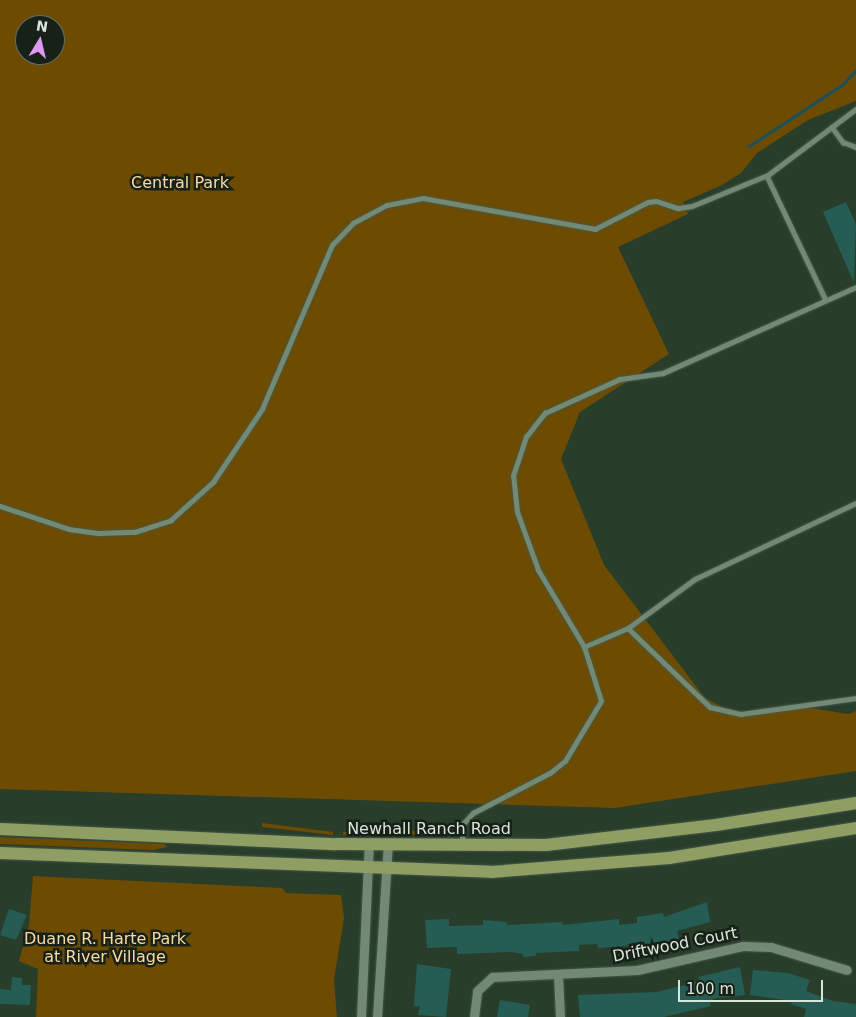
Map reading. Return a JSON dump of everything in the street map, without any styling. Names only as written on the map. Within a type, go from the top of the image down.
[{"type":"main road","name":"Newhall Ranch Road","points":[[0,829],[462,846],[597,841],[856,803]]},
{"type":"main road","points":[[0,853],[368,869],[491,872],[605,865],[856,828]]},
{"type":"street","points":[[361,1017],[369,844]]},
{"type":"street","points":[[377,1017],[388,869],[388,844]]},
{"type":"street","name":"Driftwood Court","points":[[474,1017],[477,990],[492,977],[558,976],[637,970],[743,946],[771,947],[810,956],[846,970]]},
{"type":"street","points":[[558,976],[560,1017]]},
{"type":"lane","points":[[0,506],[69,529],[99,533],[135,532],[171,520],[213,482],[258,416],[332,245],[353,223],[387,205],[423,198],[595,229],[648,202],[656,201],[678,208],[692,206],[768,176],[856,109]]},
{"type":"lane","points":[[832,127],[843,142],[856,147]]},
{"type":"lane","points":[[768,176],[826,300]]},
{"type":"lane","points":[[462,846],[463,824],[474,813],[550,773],[565,761],[594,718],[601,701],[584,648],[538,570],[517,512],[513,476],[526,437],[544,413],[620,379],[663,373],[856,287]]},
{"type":"lane","points":[[584,648],[628,628],[695,579],[856,503]]},
{"type":"lane","points":[[628,628],[710,707],[741,714],[856,698]]},
{"type":"green space","name":"Central Park","points":[[0,0],[856,0],[856,101],[808,120],[757,153],[741,173],[722,185],[683,202],[688,214],[618,247],[669,354],[580,412],[561,459],[604,565],[705,698],[740,716],[805,707],[848,714],[856,711],[856,771],[615,808],[0,789]]},
{"type":"green space","points":[[262,823],[333,832],[333,835],[262,827]]},
{"type":"green space","points":[[455,830],[455,834],[343,835],[343,832]]},
{"type":"green space","points":[[0,837],[164,844],[167,847],[153,850],[0,844]]},
{"type":"green space","name":"Duane R. Harte Park at River Village","points":[[33,876],[282,888],[286,893],[341,895],[344,918],[334,980],[337,1017],[36,1017],[38,969],[19,961],[29,925]]},
{"type":"building","points":[[846,202],[856,224],[854,283],[823,212]]},
{"type":"building","points":[[707,902],[710,922],[677,931],[679,939],[647,947],[637,948],[637,945],[598,948],[597,944],[579,945],[579,951],[536,953],[536,956],[523,957],[523,954],[512,952],[457,954],[457,947],[427,948],[425,920],[449,919],[449,926],[483,925],[483,920],[507,922],[507,925],[562,922],[563,925],[619,919],[619,925],[637,923],[637,917],[663,913],[664,917]]},
{"type":"building","points":[[9,909],[27,915],[16,940],[0,935]]},
{"type":"building","points":[[417,964],[451,969],[446,1017],[418,1015],[420,1006],[414,1006]]},
{"type":"building","points":[[740,967],[745,995],[716,998],[710,1001],[711,1006],[664,1017],[580,1017],[578,995],[657,992],[700,981],[698,977]]},
{"type":"building","points":[[753,970],[788,973],[810,980],[806,991],[833,1001],[856,1004],[856,1017],[804,1017],[806,1009],[791,1004],[792,1001],[750,995]]},
{"type":"building","points":[[12,977],[22,978],[22,985],[31,985],[30,1005],[0,1004],[0,989],[11,990]]},
{"type":"building","points":[[500,1000],[530,1005],[528,1017],[497,1017]]},
{"type":"waterway","points":[[749,146],[842,85],[856,70]]}]
